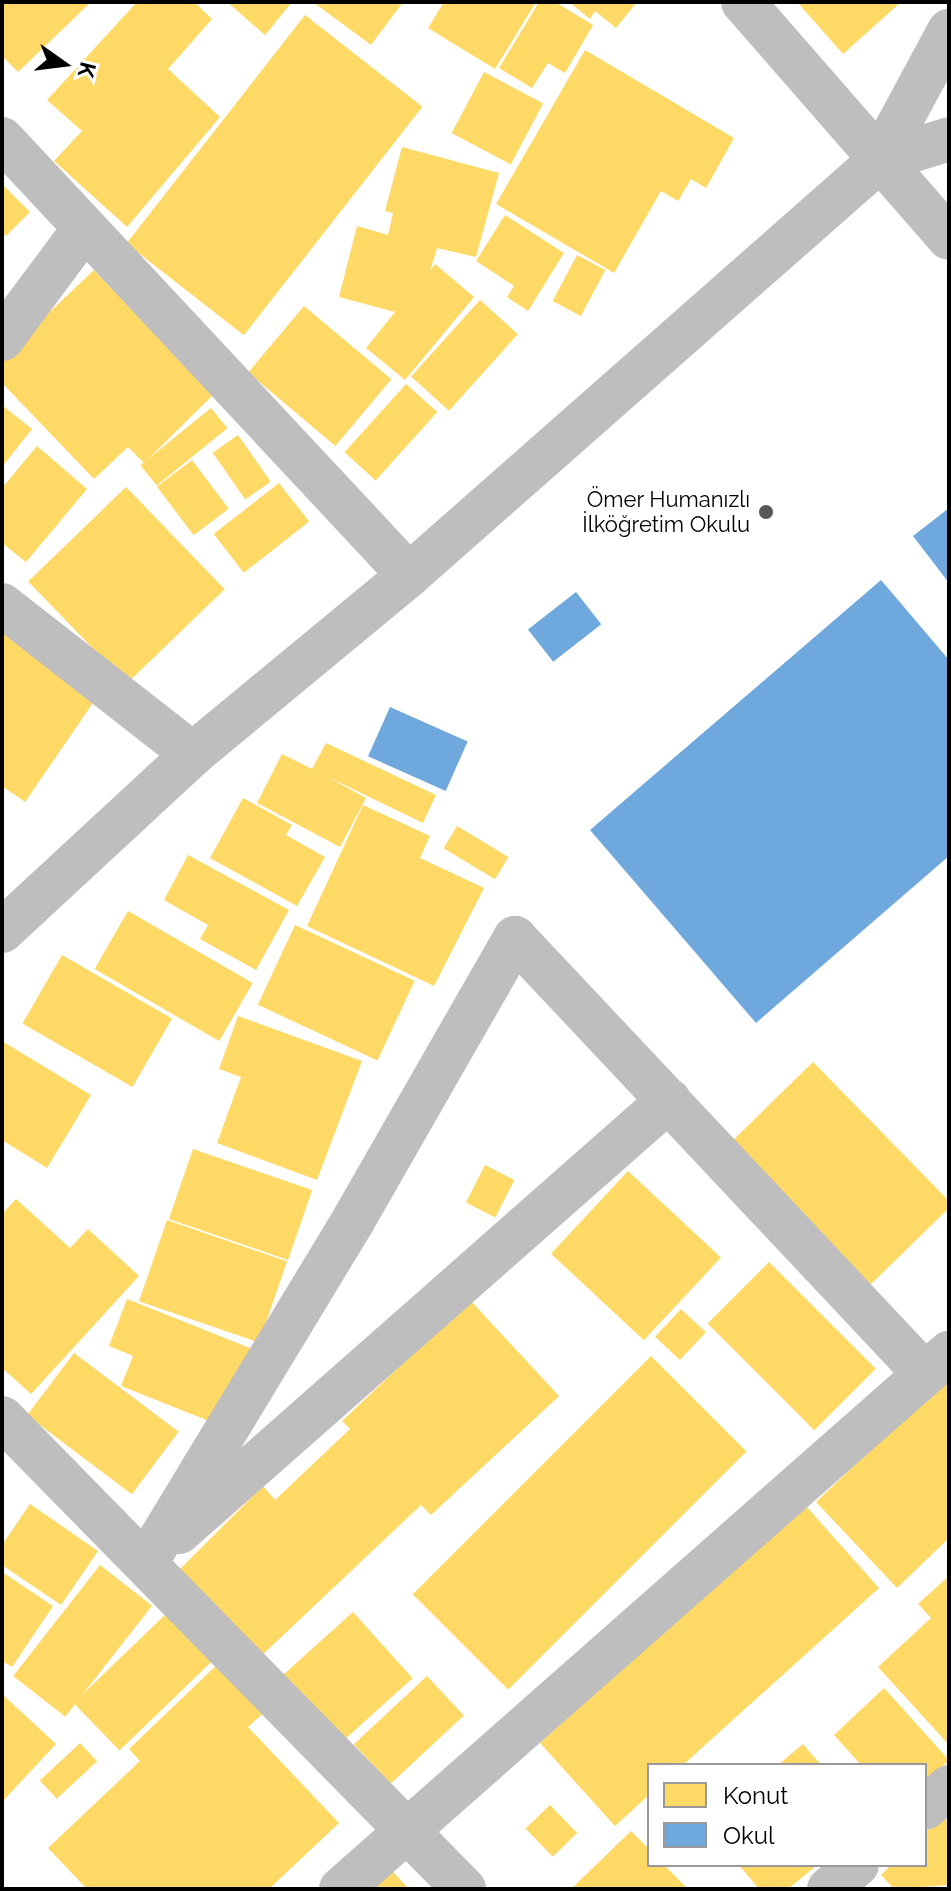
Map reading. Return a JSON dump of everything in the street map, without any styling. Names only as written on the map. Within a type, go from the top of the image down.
[{"type":"street","points":[[743,2],[949,238]]},
{"type":"street","points":[[2,931],[193,754],[409,575],[879,161],[949,31]]},
{"type":"street","points":[[2,139],[409,575]]},
{"type":"street","points":[[879,161],[949,139]]},
{"type":"street","points":[[2,339],[84,229]]},
{"type":"street","points":[[2,605],[193,754]]},
{"type":"street","points":[[147,1561],[354,1219],[515,938],[669,1100],[937,1363],[406,1828],[341,1889]]},
{"type":"street","points":[[147,1561],[669,1100]]},
{"type":"street","points":[[2,1418],[147,1561],[464,1889]]},
{"type":"street","points":[[927,1806],[949,1787]]},
{"type":"street","points":[[829,1889],[855,1867]]},
{"type":"building: Konut","points":[[2,2],[91,2],[18,72],[2,56]]},
{"type":"building: Konut","points":[[137,2],[194,2],[212,19],[168,69],[220,117],[127,227],[54,161],[82,131],[47,100]]},
{"type":"building: Konut","points":[[227,2],[292,2],[265,35]]},
{"type":"building: Konut","points":[[313,2],[403,2],[371,45]]},
{"type":"building: Konut","points":[[444,2],[536,2],[495,69],[428,28]]},
{"type":"building: Konut","points":[[539,2],[555,2],[593,25],[565,73],[548,63],[532,88],[499,68]]},
{"type":"building: Konut","points":[[569,2],[637,2],[616,28],[595,11],[590,19]]},
{"type":"building: Konut","points":[[797,2],[901,2],[843,54]]},
{"type":"building: Konut","points":[[305,15],[422,107],[244,335],[126,244]]},
{"type":"building: Konut","points":[[585,50],[734,138],[706,188],[691,179],[678,201],[661,191],[614,273],[496,204]]},
{"type":"building: Konut","points":[[484,72],[543,103],[511,164],[452,133]]},
{"type":"building: Konut","points":[[402,147],[499,173],[476,257],[437,248],[430,271],[435,264],[474,297],[405,380],[366,348],[395,312],[339,297],[357,226],[388,235],[393,213],[385,211]]},
{"type":"building: Konut","points":[[2,184],[30,212],[6,236],[2,233]]},
{"type":"building: Konut","points":[[505,215],[564,253],[528,311],[507,297],[514,286],[476,261]]},
{"type":"building: Konut","points":[[577,255],[605,270],[581,316],[553,301]]},
{"type":"building: Konut","points":[[94,270],[213,395],[144,463],[128,447],[94,479],[2,383],[2,357]]},
{"type":"building: Konut","points":[[480,300],[518,334],[449,411],[411,377]]},
{"type":"building: Konut","points":[[304,306],[391,379],[335,446],[248,373]]},
{"type":"building: Konut","points":[[406,384],[437,412],[376,480],[344,452]]},
{"type":"building: Konut","points":[[2,405],[32,429],[2,467]]},
{"type":"building: Konut","points":[[211,408],[227,428],[157,485],[140,465]]},
{"type":"building: Konut","points":[[238,435],[271,482],[245,499],[213,453]]},
{"type":"building: Konut","points":[[37,446],[87,489],[26,562],[2,543],[2,488]]},
{"type":"building: Konut","points":[[192,460],[229,509],[194,535],[157,486]]},
{"type":"building: Konut","points":[[279,483],[309,522],[244,573],[214,534]]},
{"type":"building: Konut","points":[[126,487],[225,589],[127,684],[28,581]]},
{"type":"building: Konut","points":[[2,630],[97,697],[25,802],[2,786]]},
{"type":"building: Konut","points":[[326,743],[436,795],[423,823],[328,777],[366,798],[340,847],[257,803],[282,754],[312,769]]},
{"type":"building: Konut","points":[[243,798],[292,825],[286,835],[325,857],[297,906],[210,858]]},
{"type":"building: Konut","points":[[363,805],[430,836],[420,858],[484,888],[434,986],[307,926]]},
{"type":"building: Konut","points":[[457,826],[508,857],[495,879],[444,848]]},
{"type":"building: Konut","points":[[188,855],[289,910],[256,970],[200,939],[208,925],[164,900]]},
{"type":"building: Konut","points":[[128,911],[253,983],[219,1041],[94,969]]},
{"type":"building: Konut","points":[[295,925],[415,981],[377,1061],[258,1005]]},
{"type":"building: Konut","points":[[62,955],[172,1018],[132,1087],[23,1023]]},
{"type":"building: Konut","points":[[238,1016],[362,1061],[317,1180],[217,1143],[241,1077],[219,1069]]},
{"type":"building: Konut","points":[[2,1041],[91,1095],[47,1168],[2,1140]]},
{"type":"building: Konut","points":[[813,1062],[949,1201],[949,1208],[864,1291],[725,1148]]},
{"type":"building: Konut","points":[[193,1149],[312,1190],[288,1260],[169,1219]]},
{"type":"building: Konut","points":[[485,1165],[514,1180],[495,1217],[466,1202]]},
{"type":"building: Konut","points":[[628,1171],[721,1258],[644,1340],[551,1254]]},
{"type":"building: Konut","points":[[16,1199],[70,1248],[88,1229],[139,1276],[31,1394],[2,1368],[2,1214]]},
{"type":"building: Konut","points":[[167,1220],[287,1261],[259,1343],[139,1301]]},
{"type":"building: Konut","points":[[769,1262],[876,1369],[814,1430],[707,1324]]},
{"type":"building: Konut","points":[[127,1299],[255,1350],[224,1427],[121,1386],[133,1356],[109,1346]]},
{"type":"building: Konut","points":[[470,1300],[559,1396],[431,1515],[421,1505],[258,1659],[177,1572],[263,1486],[275,1500],[350,1429],[342,1421]]},
{"type":"building: Konut","points":[[681,1309],[706,1332],[680,1360],[655,1337]]},
{"type":"building: Konut","points":[[74,1353],[179,1432],[132,1494],[27,1415]]},
{"type":"building: Konut","points":[[651,1356],[746,1451],[508,1690],[413,1594]]},
{"type":"building: Konut","points":[[949,1375],[949,1538],[897,1588],[816,1502]]},
{"type":"building: Konut","points":[[30,1504],[98,1551],[61,1605],[2,1565],[2,1545]]},
{"type":"building: Konut","points":[[805,1505],[879,1588],[685,1763],[647,1763],[647,1797],[615,1826],[540,1743]]},
{"type":"building: Konut","points":[[100,1565],[152,1606],[65,1717],[13,1676]]},
{"type":"building: Konut","points":[[2,1572],[53,1606],[12,1667],[2,1661]]},
{"type":"building: Konut","points":[[949,1576],[949,1745],[878,1667],[931,1618],[918,1604]]},
{"type":"building: Konut","points":[[170,1610],[216,1657],[119,1751],[74,1703]]},
{"type":"building: Konut","points":[[353,1612],[413,1678],[337,1746],[277,1680]]},
{"type":"building: Konut","points":[[222,1660],[268,1709],[248,1727],[339,1823],[269,1889],[87,1889],[48,1848],[140,1761],[129,1749]]},
{"type":"building: Konut","points":[[427,1676],[464,1715],[391,1784],[354,1744]]},
{"type":"building: Konut","points":[[884,1688],[949,1760],[927,1782],[927,1763],[859,1763],[834,1735]]},
{"type":"building: Konut","points":[[2,1694],[56,1744],[2,1802]]},
{"type":"building: Konut","points":[[80,1743],[97,1761],[57,1799],[40,1781]]},
{"type":"building: Konut","points":[[803,1744],[819,1763],[780,1763]]},
{"type":"building: Konut","points":[[550,1805],[577,1833],[553,1857],[526,1829]]},
{"type":"building: Konut","points":[[942,1816],[949,1823],[949,1885],[894,1889],[881,1875],[889,1867],[927,1867],[927,1831]]},
{"type":"building: Konut","points":[[631,1831],[647,1847],[647,1867],[666,1867],[688,1889],[571,1889]]},
{"type":"building: Konut","points":[[384,1862],[409,1889],[355,1889]]},
{"type":"building: Konut","points":[[741,1867],[815,1867],[788,1889],[759,1889]]},
{"type":"building: Okul","points":[[949,508],[949,583],[913,536]]},
{"type":"building: Okul","points":[[881,580],[949,660],[949,856],[756,1023],[590,830]]},
{"type":"building: Okul","points":[[576,592],[601,624],[553,662],[528,630]]},
{"type":"building: Okul","points":[[390,707],[468,742],[446,791],[368,756]]},
{"type":"place","name":"Ömer Humanızlı İlköğretim Okulu","points":[[766,512]]}]
